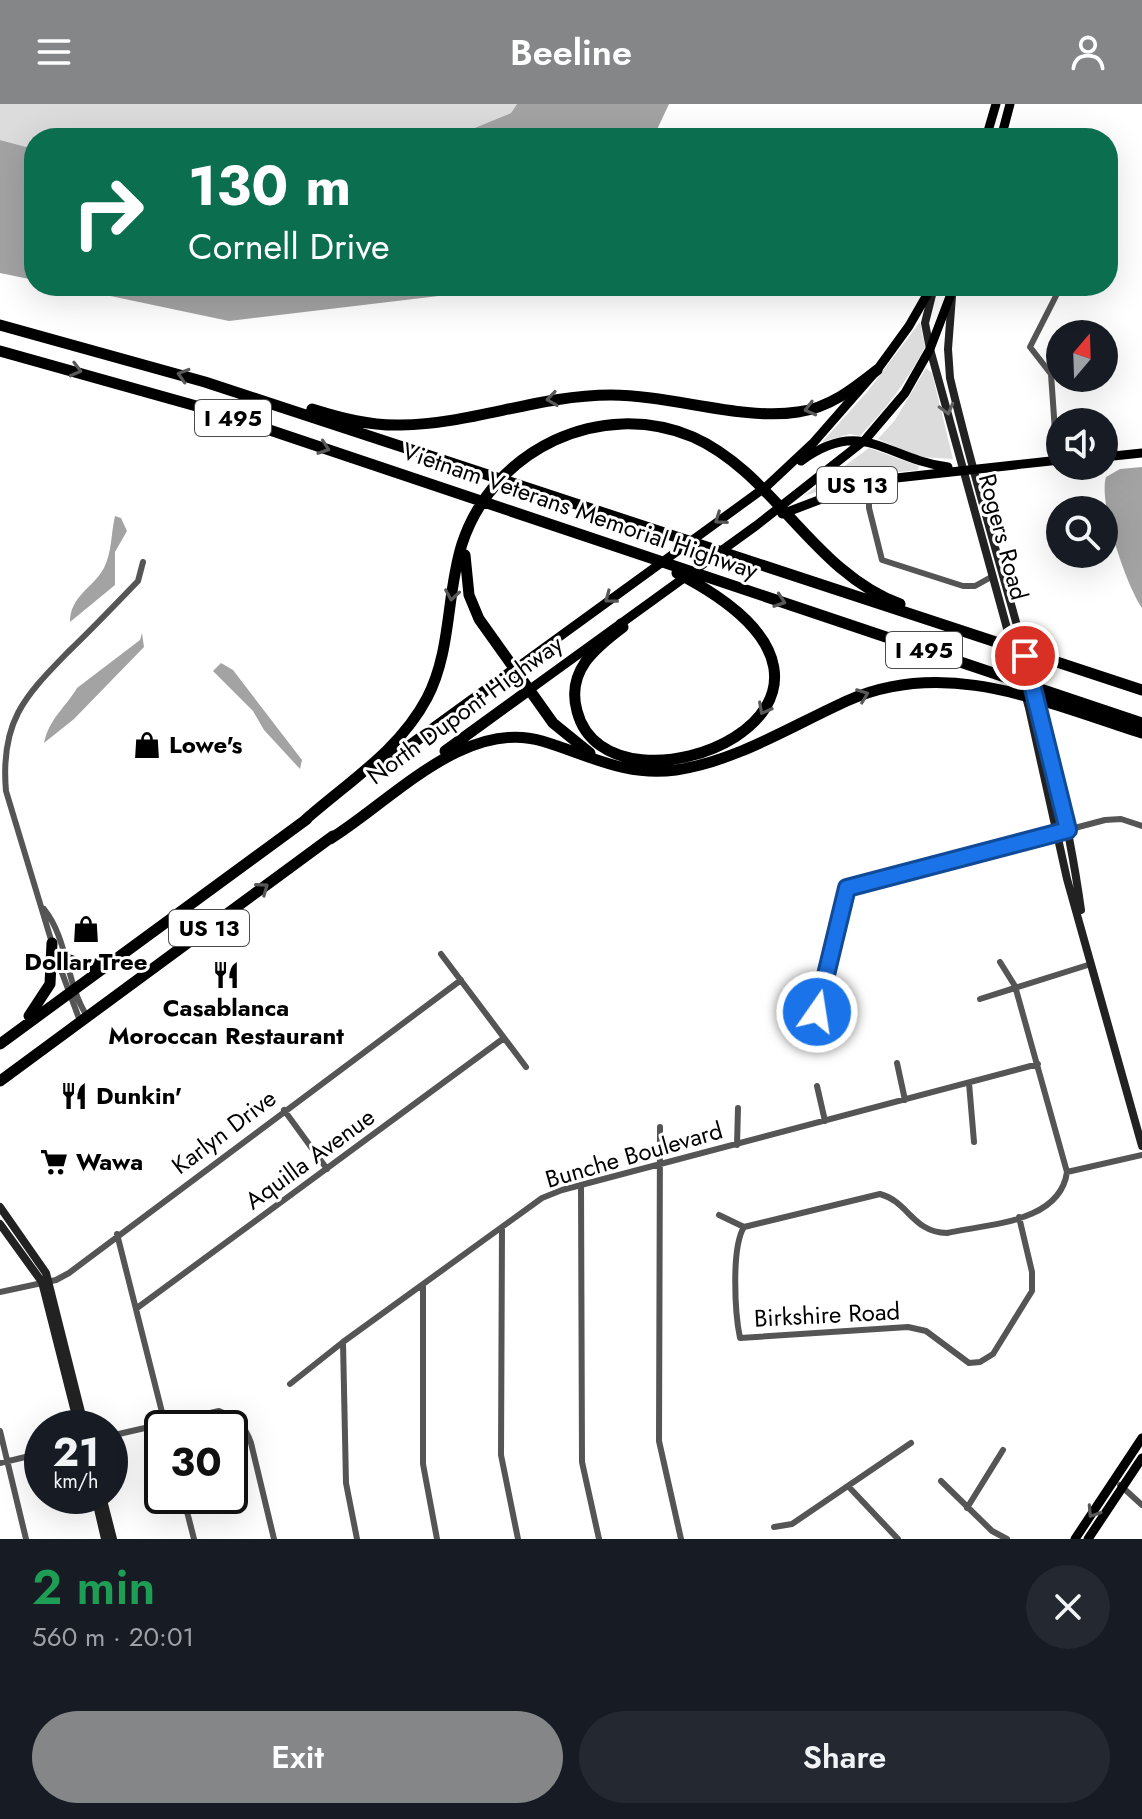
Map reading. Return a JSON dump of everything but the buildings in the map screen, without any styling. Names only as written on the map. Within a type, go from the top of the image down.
[{"type":"highway","name":"Vietnam Veterans Memorial Highway","points":[[0,325],[228,389],[1142,690]]},
{"type":"highway","name":"Vietnam Veterans Memorial Highway","points":[[0,351],[173,398],[644,556],[701,580],[1142,723]]},
{"type":"highway","points":[[228,389],[274,398],[351,420],[405,425],[436,422],[530,402],[597,395],[644,396],[759,413],[790,413],[829,403],[877,370]]},
{"type":"highway","points":[[304,821],[380,759],[426,701],[441,660],[459,556],[473,520],[490,492],[518,462],[559,437],[599,426],[641,425],[681,433],[712,448],[744,473],[834,563],[871,591],[974,634]]},
{"type":"highway","points":[[473,520],[465,553],[469,595],[482,624],[529,690],[557,727],[583,749],[618,764],[660,772]]},
{"type":"highway","points":[[621,624],[623,627],[591,653],[577,678],[577,712],[593,739],[621,756],[658,760],[698,754],[736,739],[756,723],[770,700],[773,679],[771,658],[749,620],[701,580]]},
{"type":"highway","name":"North Dupont Highway","points":[[0,1044],[515,669]]},
{"type":"highway","points":[[330,839],[453,753],[491,739],[535,739],[615,768],[660,772],[728,756],[870,692],[926,681],[993,687],[1142,733]]},
{"type":"highway","name":"North Dupont Highway","points":[[0,1081],[529,690]]},
{"type":"highway","points":[[16,1032],[48,989],[52,943]]},
{"type":"highway","points":[[64,958],[86,966],[116,959]]},
{"type":"main road","points":[[989,128],[996,104]]},
{"type":"main road","points":[[1004,128],[1010,104]]},
{"type":"main road","name":"North Dupont Highway","points":[[515,669],[767,486],[814,442],[877,370],[927,296]]},
{"type":"main road","name":"North Dupont Highway","points":[[529,690],[757,525],[865,440],[905,393],[930,349],[951,296]]},
{"type":"main road","name":"US 13","points":[[767,486],[832,442],[865,440],[926,465],[963,469]]},
{"type":"main road","points":[[1118,456],[1142,453]]},
{"type":"main road","name":"US 13","points":[[757,525],[869,481],[1046,461]]},
{"type":"main road","points":[[1088,1539],[1142,1438]]},
{"type":"main road","points":[[1075,1539],[1142,1458]]},
{"type":"street","name":"Rogers Road","points":[[931,296],[925,323],[930,349],[1029,708],[1057,833],[1142,1146]]},
{"type":"street","name":"Rogers Road","points":[[953,296],[948,349],[950,378],[1040,711],[1068,830],[1085,938]]},
{"type":"street","points":[[1054,408],[1051,374],[1030,347],[1056,296]]},
{"type":"street","points":[[869,481],[869,508],[882,560],[963,586],[975,586],[993,576]]},
{"type":"street","points":[[84,1019],[52,943],[6,791],[2,766],[5,737],[21,700],[138,581],[143,562]]},
{"type":"street","points":[[817,1027],[817,1012],[847,888],[1068,830],[1121,819],[1142,826]]},
{"type":"street","points":[[44,909],[53,920],[71,992]]},
{"type":"street","points":[[441,954],[526,1067]]},
{"type":"street","points":[[719,1215],[744,1227],[880,1194],[891,1197],[909,1218],[933,1232],[947,1233],[1019,1217],[1043,1209],[1060,1196],[1067,1172],[1015,986],[1000,962]]},
{"type":"street","points":[[980,999],[1091,964]]},
{"type":"street","name":"Karlyn Drive","points":[[0,1292],[69,1273],[117,1234],[461,980]]},
{"type":"street","name":"Aquilla Avenue","points":[[137,1308],[504,1038]]},
{"type":"street","points":[[897,1063],[905,1100]]},
{"type":"street","name":"Bunche Boulevard","points":[[290,1384],[542,1198],[1038,1064]]},
{"type":"street","points":[[969,1083],[974,1142]]},
{"type":"street","points":[[817,1086],[825,1121]]},
{"type":"street","points":[[737,1145],[738,1108]]},
{"type":"street","points":[[284,1110],[327,1169]]},
{"type":"street","points":[[660,1127],[659,1441],[681,1539]]},
{"type":"street","points":[[1067,1172],[1142,1155]]},
{"type":"street","points":[[581,1185],[582,1462],[599,1539]]},
{"type":"street","points":[[0,1207],[40,1263],[80,1410]]},
{"type":"street","name":"Birkshire Road","points":[[744,1227],[739,1236],[738,1252],[736,1321],[740,1338],[908,1327],[926,1331],[969,1363],[980,1362],[1001,1344],[1032,1291],[1032,1272],[1019,1217]]},
{"type":"street","points":[[0,1224],[46,1281],[75,1410]]},
{"type":"street","points":[[502,1227],[501,1455],[518,1539]]},
{"type":"street","points":[[117,1234],[162,1410]]},
{"type":"street","points":[[423,1286],[423,1464],[437,1539]]},
{"type":"street","points":[[343,1342],[346,1483],[357,1539]]},
{"type":"street","points":[[0,1431],[4,1462],[24,1539]]},
{"type":"street","points":[[248,1434],[274,1539]]},
{"type":"street","points":[[774,1527],[792,1524],[911,1443]]},
{"type":"street","points":[[967,1508],[1003,1450]]},
{"type":"street","points":[[4,1462],[24,1457]]},
{"type":"street","points":[[941,1481],[992,1535],[1007,1539]]},
{"type":"street","points":[[1118,1484],[1142,1505]]},
{"type":"street","points":[[848,1486],[898,1539]]},
{"type":"street","points":[[99,1514],[105,1539]]},
{"type":"street","points":[[107,1514],[113,1539]]},
{"type":"street","points":[[188,1514],[194,1539]]},
{"type":"shaded area","points":[[0,104],[517,104],[511,113],[474,128],[24,128],[24,146],[0,140]]},
{"type":"shaded area","points":[[517,104],[669,104],[658,128],[474,128],[511,113]]},
{"type":"shaded area","points":[[0,140],[24,146],[24,278],[0,273]]},
{"type":"shaded area","points":[[110,296],[439,296],[229,321]]},
{"type":"shaded area","points":[[920,322],[925,347],[888,405],[860,436],[850,434],[822,442],[867,392]]},
{"type":"shaded area","points":[[926,368],[932,373],[953,459],[918,457],[878,439],[895,420]]},
{"type":"shaded area","points":[[869,448],[919,466],[918,470],[864,476],[804,496]]},
{"type":"shaded area","points":[[1142,467],[1142,608],[1118,552],[1118,496],[1105,496],[1106,480],[1118,480],[1120,469]]},
{"type":"shaded area","points":[[115,516],[121,518],[127,531],[115,552],[115,585],[70,622],[74,605],[107,562]]},
{"type":"shaded area","points":[[142,633],[144,647],[74,719],[44,743],[53,720],[77,688],[140,640]]},
{"type":"shaded area","points":[[221,663],[233,670],[302,760],[300,769],[264,730],[253,711],[213,671]]},
{"type":"place","name":"Lowe's","points":[[147,745]]},
{"type":"place","name":"Dollar Tree","points":[[86,929]]},
{"type":"place","name":"Casablanca Moroccan Restaurant","points":[[226,975]]},
{"type":"place","name":"Dunkin'","points":[[74,1096]]},
{"type":"place","name":"Wawa","points":[[54,1162]]},
{"type":"route","points":[[817,1012],[847,888],[898,872],[1068,830],[1025,656]]}]
